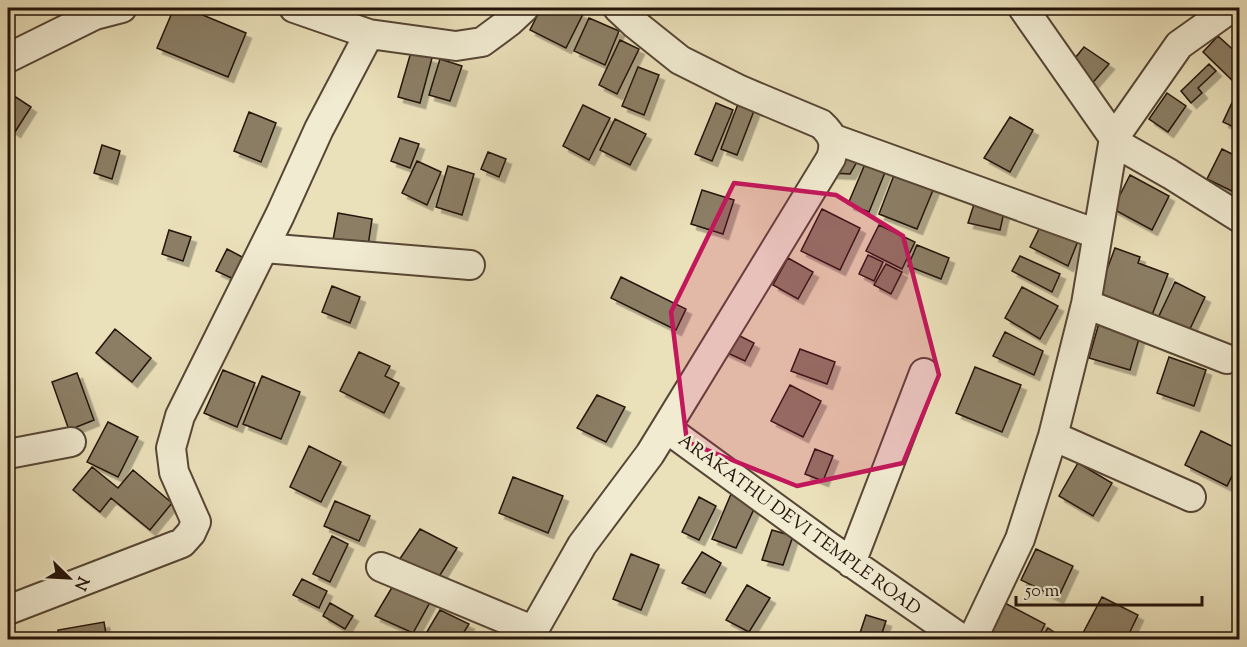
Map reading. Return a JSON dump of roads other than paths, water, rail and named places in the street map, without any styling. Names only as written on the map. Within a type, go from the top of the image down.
[{"type":"street","points":[[8,58],[95,15],[122,8]]},
{"type":"street","points":[[294,8],[369,34],[456,46],[482,42],[524,8]]},
{"type":"street","points":[[618,8],[680,60],[740,90],[821,124],[834,139],[1097,234]]},
{"type":"street","points":[[1023,8],[1114,140],[1239,218]]},
{"type":"street","points":[[972,639],[1020,539],[1053,436],[1086,304],[1114,140],[1179,45],[1231,8]]},
{"type":"street","points":[[8,610],[182,543],[192,533],[196,522],[174,472],[171,448],[180,416],[264,248],[319,129],[369,34]]},
{"type":"street","points":[[381,567],[530,635],[582,545],[650,454],[666,428],[831,158],[834,139]]},
{"type":"street","points":[[264,248],[470,265]]},
{"type":"street","points":[[1086,304],[1227,359]]},
{"type":"street","points":[[851,563],[924,372]]},
{"type":"street","name":"ARAKATHU DEVI TEMPLE ROAD","points":[[666,428],[851,563],[963,639]]},
{"type":"street","points":[[1053,436],[1191,497]]},
{"type":"street","points":[[8,454],[71,442]]}]
